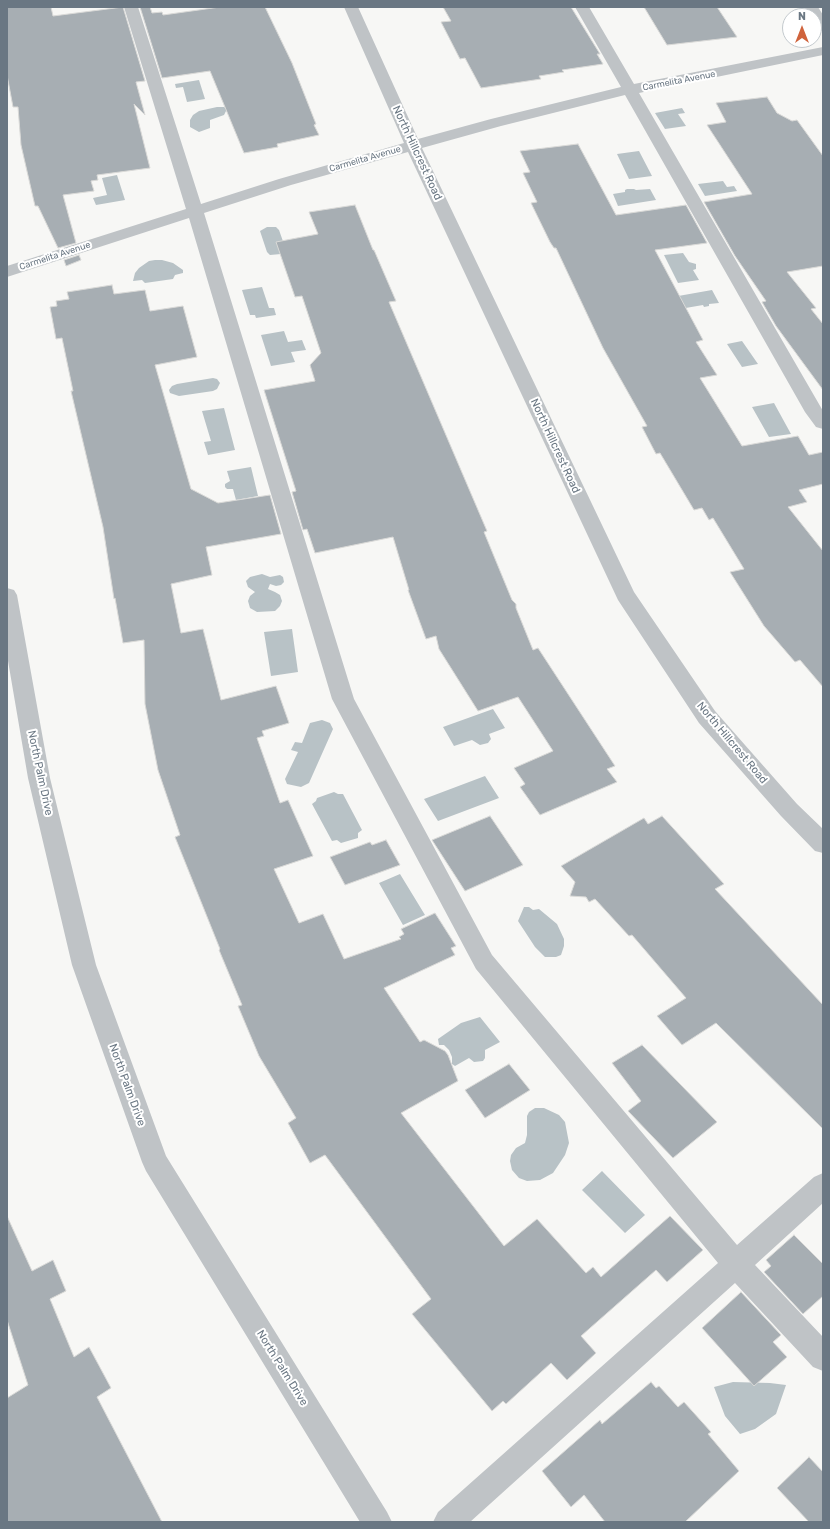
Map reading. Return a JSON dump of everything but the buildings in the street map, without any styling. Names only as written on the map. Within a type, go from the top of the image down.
[{"type":"street","points":[[131,7],[196,211],[343,699],[484,962],[736,1264],[823,1357]]},
{"type":"street","name":"North Hillcrest Road","points":[[351,7],[413,145],[625,595],[707,717],[789,810],[823,844]]},
{"type":"street","points":[[582,7],[814,412],[823,423]]},
{"type":"street","points":[[811,7],[823,27]]},
{"type":"street","name":"Carmelita Avenue","points":[[7,272],[285,182],[496,122],[629,90],[823,51]]},
{"type":"street","name":"North Palm Drive","points":[[7,595],[39,778],[84,964],[155,1162],[378,1522]]},
{"type":"street","points":[[448,1522],[823,1186]]},
{"type":"shaded area","points":[[199,80],[205,99],[187,102],[183,87],[176,88],[175,84]]},
{"type":"shaded area","points":[[224,107],[227,109],[224,115],[210,120],[210,128],[199,132],[190,127],[190,120],[193,115],[199,111]]},
{"type":"shaded area","points":[[682,108],[685,113],[678,114],[686,126],[665,129],[655,113]]},
{"type":"shaded area","points":[[639,151],[652,176],[629,179],[617,154]]},
{"type":"shaded area","points":[[117,175],[125,200],[96,205],[93,198],[107,195],[102,178]]},
{"type":"shaded area","points":[[723,181],[727,187],[734,186],[737,191],[705,196],[698,184]]},
{"type":"shaded area","points":[[627,189],[650,189],[656,200],[618,206],[613,194],[625,192]]},
{"type":"shaded area","points":[[267,227],[276,227],[279,230],[285,247],[281,254],[270,255],[267,252],[260,231]]},
{"type":"shaded area","points":[[683,253],[689,262],[696,264],[696,269],[693,270],[699,280],[678,283],[664,255]]},
{"type":"shaded area","points":[[155,260],[173,263],[183,270],[183,273],[175,275],[173,279],[145,283],[142,280],[133,281],[135,273],[139,268],[149,261]]},
{"type":"shaded area","points":[[262,287],[269,308],[274,308],[276,315],[256,318],[255,315],[250,315],[242,290]]},
{"type":"shaded area","points":[[712,290],[719,303],[709,304],[709,306],[704,307],[703,305],[674,310],[667,298]]},
{"type":"shaded area","points":[[284,331],[288,342],[302,340],[306,350],[291,352],[295,362],[271,366],[261,335]]},
{"type":"shaded area","points":[[742,341],[758,364],[742,367],[727,344]]},
{"type":"shaded area","points":[[213,378],[217,379],[220,383],[217,389],[213,391],[179,396],[170,393],[169,390],[172,386],[177,384]]},
{"type":"shaded area","points":[[774,403],[791,434],[769,437],[752,407]]},
{"type":"shaded area","points":[[224,408],[235,450],[208,455],[204,442],[211,441],[202,411]]},
{"type":"shaded area","points":[[251,467],[258,496],[236,500],[233,489],[227,489],[225,487],[225,484],[230,481],[227,471]]},
{"type":"shaded area","points":[[262,574],[270,577],[280,575],[283,577],[284,582],[281,585],[276,586],[270,584],[268,589],[280,595],[282,601],[280,606],[275,611],[257,612],[250,608],[248,601],[250,596],[255,592],[248,587],[246,581],[250,577]]},
{"type":"shaded area","points":[[292,629],[298,672],[271,676],[264,632]]},
{"type":"shaded area","points":[[493,709],[505,728],[489,734],[491,739],[488,743],[480,745],[472,740],[454,746],[443,727]]},
{"type":"shaded area","points":[[322,720],[330,723],[333,729],[309,783],[301,787],[287,784],[285,779],[298,752],[291,750],[295,742],[302,743],[310,723]]},
{"type":"shaded area","points":[[485,776],[499,798],[438,821],[424,799]]},
{"type":"shaded area","points":[[334,792],[343,794],[362,830],[358,833],[358,838],[341,843],[337,840],[332,841],[312,804],[317,798]]},
{"type":"shaded area","points":[[400,874],[425,915],[403,925],[379,883]]},
{"type":"shaded area","points":[[524,907],[529,907],[533,910],[539,909],[557,924],[564,939],[564,946],[561,955],[556,957],[545,957],[535,947],[518,921]]},
{"type":"shaded area","points":[[480,1017],[500,1042],[485,1050],[485,1058],[483,1061],[474,1062],[469,1058],[455,1066],[452,1064],[452,1057],[449,1050],[444,1045],[439,1045],[438,1039],[461,1023]]},
{"type":"shaded area","points":[[535,1108],[544,1108],[559,1115],[565,1122],[569,1143],[565,1155],[553,1173],[540,1180],[527,1181],[519,1178],[512,1170],[510,1161],[511,1155],[516,1148],[525,1143],[527,1135],[527,1116],[529,1112]]},
{"type":"shaded area","points":[[602,1171],[645,1215],[625,1233],[582,1190]]},
{"type":"shaded area","points":[[733,1382],[786,1385],[776,1414],[755,1429],[740,1434],[725,1416],[714,1387]]}]
